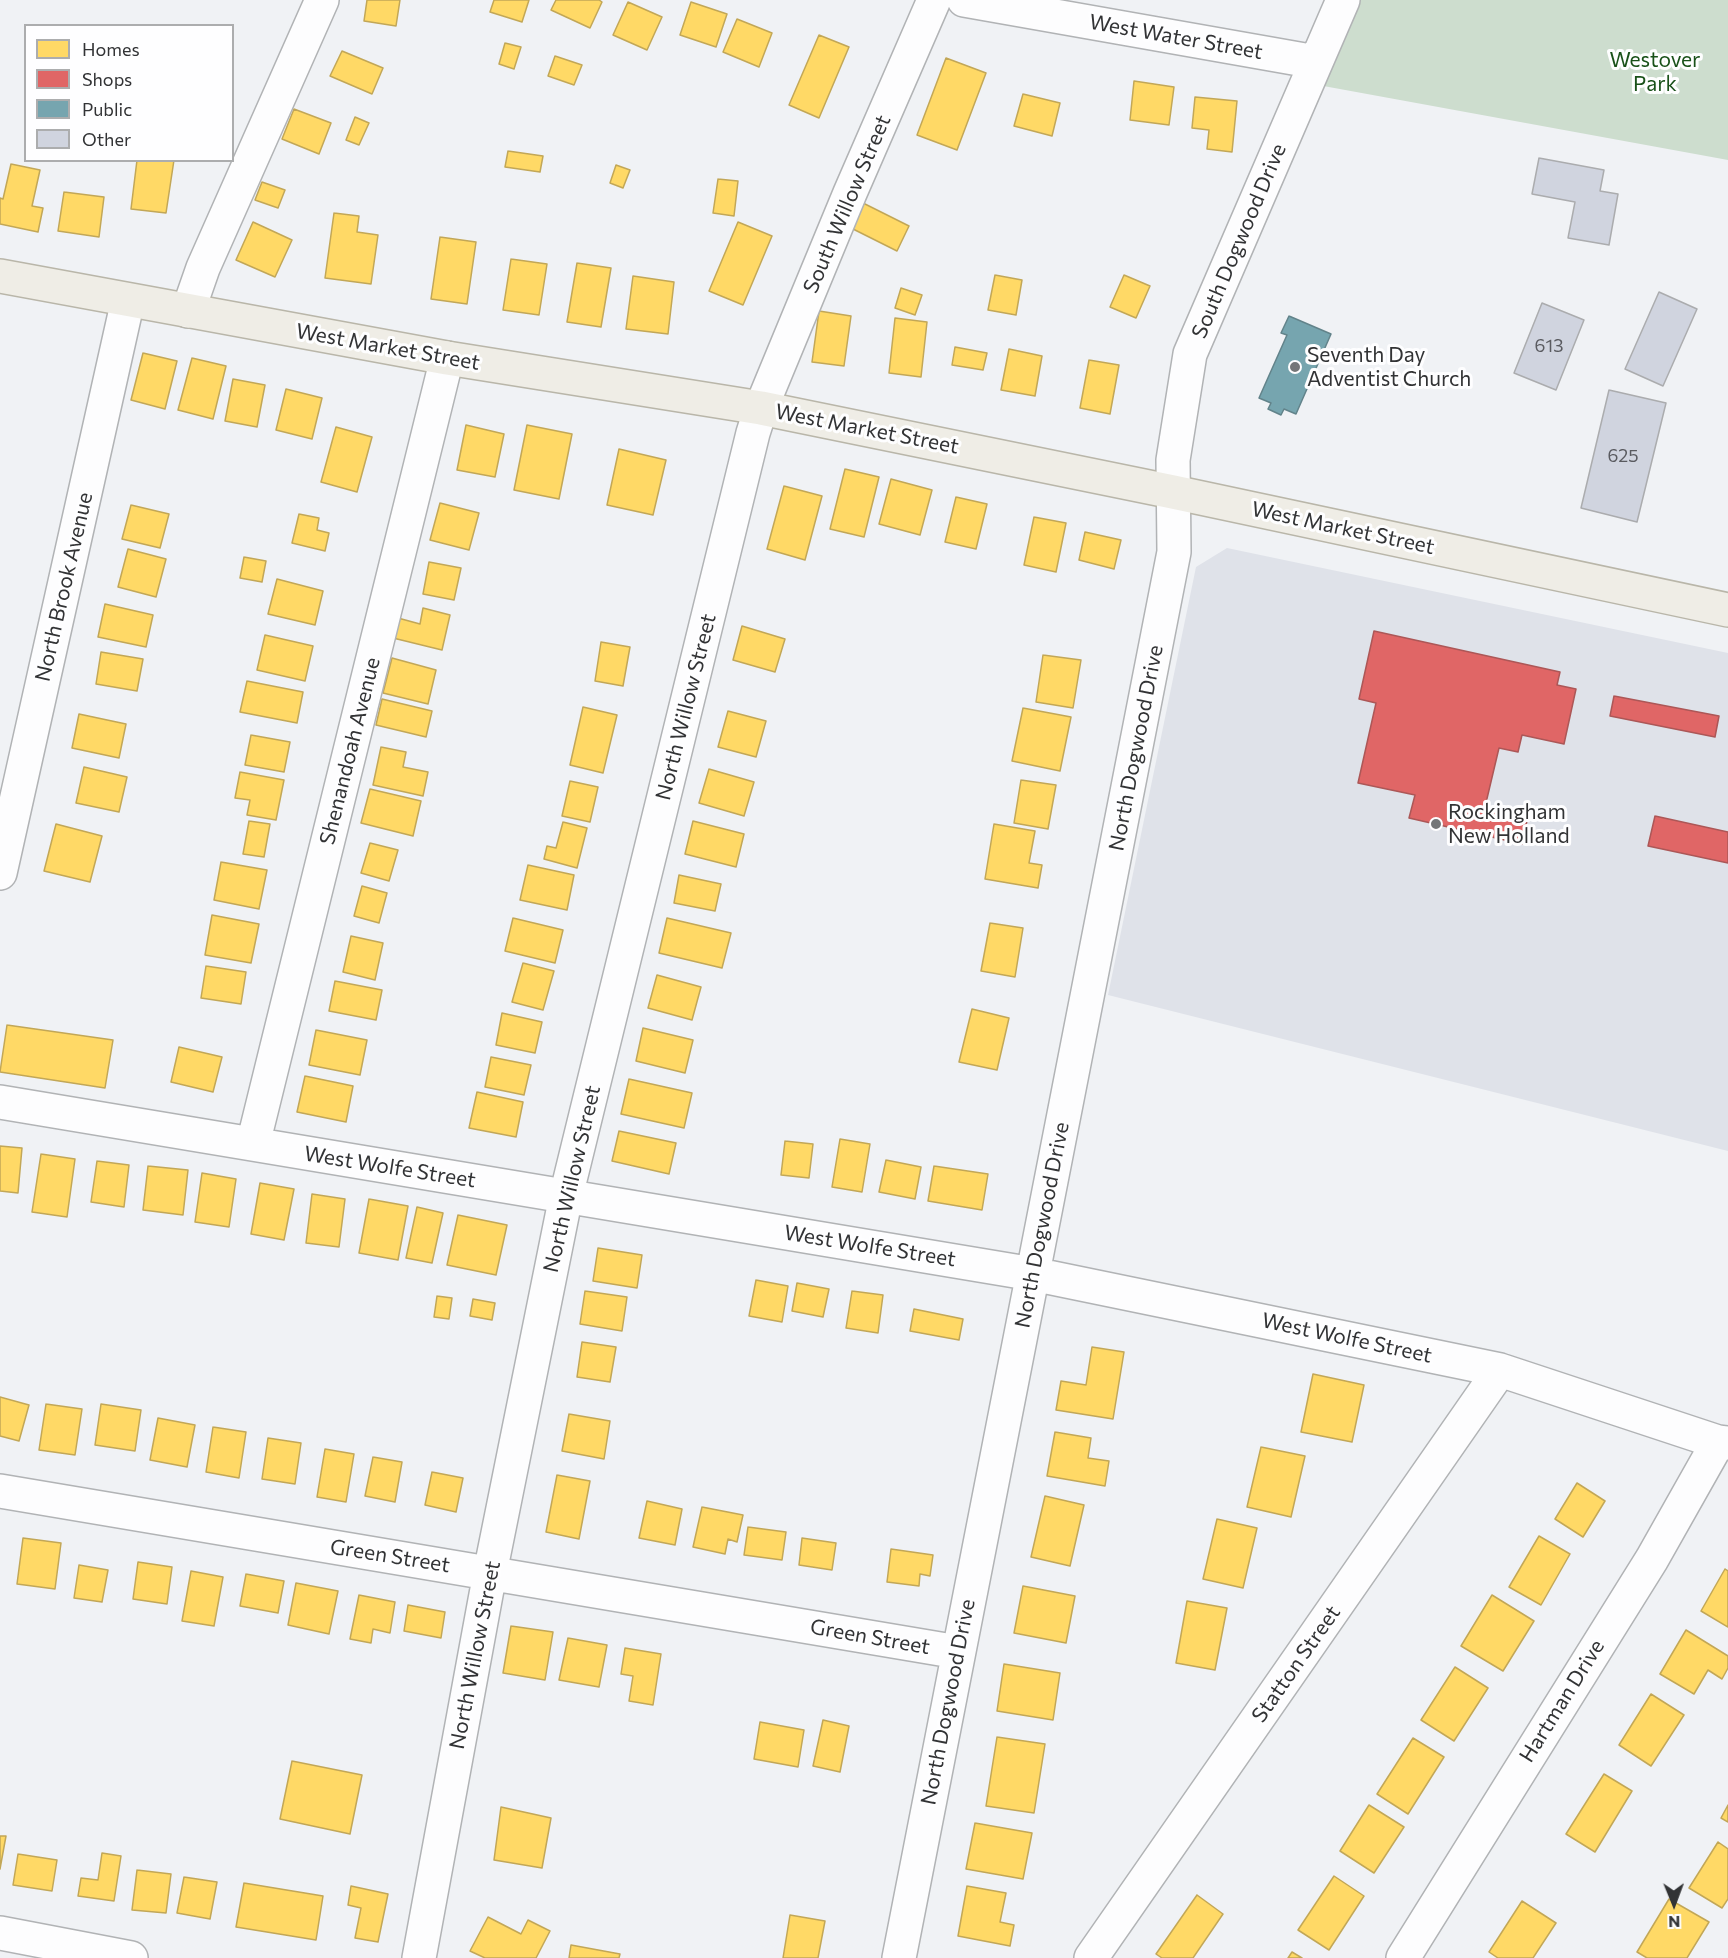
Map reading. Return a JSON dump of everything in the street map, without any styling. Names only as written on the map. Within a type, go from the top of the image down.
[{"type":"main road","name":"West Market Street","points":[[0,276],[447,358],[761,408],[1173,492],[1728,610]]},
{"type":"street","points":[[188,311],[204,268],[322,0]]},
{"type":"street","name":"South Willow Street","points":[[761,408],[934,0]]},
{"type":"street","name":"West Water Street","points":[[964,0],[1316,62]]},
{"type":"street","name":"South Dogwood Drive","points":[[1173,492],[1173,460],[1190,354],[1343,0]]},
{"type":"street","name":"North Brook Avenue","points":[[0,873],[128,300]]},
{"type":"street","name":"Shenandoah Avenue","points":[[253,1144],[447,358]]},
{"type":"street","name":"North Willow Street","points":[[419,1958],[490,1573],[566,1196],[761,408]]},
{"type":"street","name":"North Dogwood Drive","points":[[899,1958],[1174,552],[1173,492]]},
{"type":"street","name":"West Wolfe Street","points":[[0,1102],[1033,1274],[1500,1370],[1723,1442]]},
{"type":"street","name":"Statton Street","points":[[1091,1958],[1500,1370]]},
{"type":"street","name":"Hartman Drive","points":[[1403,1958],[1723,1442]]},
{"type":"street","name":"Green Street","points":[[0,1491],[958,1652]]},
{"type":"street","points":[[0,1932],[131,1958]]},
{"type":"shaded area","name":"Rockingham New Holland","points":[[1227,548],[1728,653],[1728,1151],[1108,995],[1196,567]]},
{"type":"green space","name":"Westover Park","points":[[1345,0],[1728,0],[1728,160],[1307,83]]},
{"type":"building: Homes","points":[[367,0],[400,0],[396,26],[364,21]]},
{"type":"building: Homes","points":[[494,0],[529,0],[522,22],[490,12]]},
{"type":"building: Homes","points":[[556,0],[599,0],[602,2],[590,28],[551,10]]},
{"type":"building: Homes","points":[[628,2],[662,17],[647,50],[613,35]]},
{"type":"building: Homes","points":[[691,2],[727,14],[716,47],[680,35]]},
{"type":"building: Homes","points":[[737,19],[772,33],[759,67],[723,52]]},
{"type":"building: Homes","points":[[819,35],[849,47],[819,118],[789,105]]},
{"type":"building: Homes","points":[[505,43],[521,47],[514,69],[499,64]]},
{"type":"building: Homes","points":[[342,51],[383,68],[372,94],[330,76]]},
{"type":"building: Homes","points":[[555,56],[582,65],[574,85],[548,76]]},
{"type":"building: Homes","points":[[946,58],[986,73],[957,150],[917,135]]},
{"type":"building: Homes","points":[[1134,81],[1174,87],[1169,125],[1130,120]]},
{"type":"building: Homes","points":[[1023,94],[1060,103],[1052,136],[1014,126]]},
{"type":"building: Homes","points":[[1195,97],[1237,101],[1232,152],[1207,149],[1209,130],[1192,128]]},
{"type":"building: Homes","points":[[294,109],[331,123],[319,154],[282,139]]},
{"type":"building: Homes","points":[[355,117],[369,123],[359,145],[346,140]]},
{"type":"building: Homes","points":[[508,151],[543,156],[540,172],[505,167]]},
{"type":"building: Homes","points":[[137,162],[174,162],[166,213],[131,209]]},
{"type":"building: Homes","points":[[11,164],[40,170],[32,206],[43,208],[38,232],[0,224],[0,198],[3,199]]},
{"type":"building: Homes","points":[[616,165],[630,170],[623,188],[610,183]]},
{"type":"building: Homes","points":[[718,179],[738,181],[734,216],[713,213]]},
{"type":"building: Homes","points":[[262,182],[285,190],[278,208],[255,200]]},
{"type":"building: Homes","points":[[64,192],[104,197],[99,237],[58,231]]},
{"type":"building: Homes","points":[[861,202],[909,226],[897,251],[849,227]]},
{"type":"building: Homes","points":[[334,213],[359,216],[357,232],[378,235],[371,284],[325,278]]},
{"type":"building: Homes","points":[[253,222],[292,240],[275,277],[236,260]]},
{"type":"building: Homes","points":[[738,222],[772,236],[743,305],[709,291]]},
{"type":"building: Homes","points":[[440,237],[476,242],[467,304],[431,299]]},
{"type":"building: Homes","points":[[511,259],[547,264],[539,315],[503,310]]},
{"type":"building: Homes","points":[[577,263],[611,268],[601,327],[567,322]]},
{"type":"building: Homes","points":[[995,275],[1022,280],[1016,315],[988,310]]},
{"type":"building: Homes","points":[[1124,275],[1150,286],[1136,318],[1110,307]]},
{"type":"building: Homes","points":[[633,276],[674,282],[668,334],[626,329]]},
{"type":"building: Homes","points":[[901,288],[922,295],[915,315],[895,308]]},
{"type":"building: Homes","points":[[819,311],[851,316],[844,366],[812,362]]},
{"type":"building: Homes","points":[[895,318],[927,322],[921,377],[889,373]]},
{"type":"building: Homes","points":[[955,347],[987,353],[983,370],[952,365]]},
{"type":"building: Homes","points":[[1009,349],[1042,356],[1035,396],[1001,390]]},
{"type":"building: Homes","points":[[143,353],[177,361],[165,409],[131,400]]},
{"type":"building: Homes","points":[[192,358],[226,366],[213,419],[178,410]]},
{"type":"building: Homes","points":[[1089,360],[1119,365],[1110,414],[1080,408]]},
{"type":"building: Homes","points":[[233,379],[265,385],[257,427],[225,421]]},
{"type":"building: Homes","points":[[286,389],[322,398],[312,439],[276,430]]},
{"type":"building: Homes","points":[[466,425],[504,434],[495,477],[457,470]]},
{"type":"building: Homes","points":[[527,425],[572,434],[559,499],[514,490]]},
{"type":"building: Homes","points":[[336,427],[372,437],[357,492],[321,482]]},
{"type":"building: Homes","points":[[619,449],[666,460],[653,515],[607,505]]},
{"type":"building: Homes","points":[[845,469],[879,477],[864,537],[830,529]]},
{"type":"building: Homes","points":[[891,479],[932,490],[920,535],[879,524]]},
{"type":"building: Homes","points":[[784,486],[822,496],[805,560],[767,549]]},
{"type":"building: Homes","points":[[956,497],[987,504],[976,549],[945,542]]},
{"type":"building: Homes","points":[[440,503],[479,513],[469,550],[430,540]]},
{"type":"building: Homes","points":[[131,505],[169,514],[160,548],[122,539]]},
{"type":"building: Homes","points":[[299,514],[319,518],[317,530],[329,533],[325,551],[292,543]]},
{"type":"building: Homes","points":[[1034,517],[1066,523],[1056,572],[1024,565]]},
{"type":"building: Homes","points":[[1085,532],[1121,540],[1114,569],[1079,560]]},
{"type":"building: Homes","points":[[128,549],[166,559],[156,597],[118,587]]},
{"type":"building: Homes","points":[[244,557],[266,561],[262,582],[240,578]]},
{"type":"building: Homes","points":[[429,562],[461,568],[454,600],[423,594]]},
{"type":"building: Homes","points":[[277,579],[323,591],[315,625],[268,614]]},
{"type":"building: Homes","points":[[105,604],[153,615],[146,647],[98,637]]},
{"type":"building: Homes","points":[[423,608],[450,615],[442,650],[393,638],[398,618],[420,624]]},
{"type":"building: Homes","points":[[742,626],[785,639],[775,672],[733,660]]},
{"type":"building: Homes","points":[[265,635],[313,646],[305,681],[257,670]]},
{"type":"building: Homes","points":[[601,642],[630,647],[623,686],[595,681]]},
{"type":"building: Homes","points":[[101,652],[143,659],[137,691],[96,684]]},
{"type":"building: Homes","points":[[1043,655],[1081,660],[1073,708],[1036,702]]},
{"type":"building: Homes","points":[[392,658],[436,670],[428,704],[383,693]]},
{"type":"building: Homes","points":[[247,681],[303,692],[297,723],[240,712]]},
{"type":"building: Homes","points":[[382,699],[432,711],[426,737],[376,725]]},
{"type":"building: Homes","points":[[583,707],[617,715],[603,773],[570,765]]},
{"type":"building: Homes","points":[[1023,708],[1071,717],[1060,771],[1012,761]]},
{"type":"building: Homes","points":[[728,711],[766,721],[756,757],[718,747]]},
{"type":"building: Homes","points":[[79,714],[126,724],[119,758],[72,748]]},
{"type":"building: Homes","points":[[251,735],[290,742],[284,772],[245,765]]},
{"type":"building: Homes","points":[[381,747],[406,752],[403,767],[428,772],[423,796],[373,785]]},
{"type":"building: Homes","points":[[84,767],[127,777],[119,812],[76,803]]},
{"type":"building: Homes","points":[[709,769],[754,782],[744,816],[699,803]]},
{"type":"building: Homes","points":[[240,772],[284,780],[276,820],[247,815],[250,800],[235,798]]},
{"type":"building: Homes","points":[[1021,780],[1056,785],[1048,829],[1014,823]]},
{"type":"building: Homes","points":[[570,781],[598,787],[590,822],[562,816]]},
{"type":"building: Homes","points":[[370,789],[421,801],[413,836],[361,823]]},
{"type":"building: Homes","points":[[249,821],[270,824],[264,857],[243,854]]},
{"type":"building: Homes","points":[[693,821],[744,834],[736,867],[685,854]]},
{"type":"building: Homes","points":[[563,822],[587,828],[577,868],[544,859],[547,846],[556,848]]},
{"type":"building: Homes","points":[[56,824],[102,836],[90,882],[44,871]]},
{"type":"building: Homes","points":[[994,824],[1035,831],[1029,863],[1042,865],[1038,888],[985,879]]},
{"type":"building: Homes","points":[[370,843],[398,850],[389,881],[361,873]]},
{"type":"building: Homes","points":[[221,862],[267,870],[259,909],[214,900]]},
{"type":"building: Homes","points":[[528,865],[574,875],[567,910],[520,900]]},
{"type":"building: Homes","points":[[679,875],[721,884],[715,911],[674,903]]},
{"type":"building: Homes","points":[[362,886],[387,893],[379,923],[354,916]]},
{"type":"building: Homes","points":[[212,915],[259,924],[251,963],[205,955]]},
{"type":"building: Homes","points":[[513,918],[563,930],[555,963],[505,951]]},
{"type":"building: Homes","points":[[667,918],[731,933],[722,968],[659,953]]},
{"type":"building: Homes","points":[[990,923],[1023,928],[1015,977],[981,971]]},
{"type":"building: Homes","points":[[351,936],[383,943],[375,980],[343,972]]},
{"type":"building: Homes","points":[[523,963],[554,971],[543,1010],[512,1002]]},
{"type":"building: Homes","points":[[206,966],[246,972],[241,1004],[201,998]]},
{"type":"building: Homes","points":[[657,975],[701,987],[692,1020],[648,1008]]},
{"type":"building: Homes","points":[[335,981],[382,990],[376,1020],[329,1011]]},
{"type":"building: Homes","points":[[972,1009],[1009,1018],[997,1070],[959,1062]]},
{"type":"building: Homes","points":[[502,1013],[542,1022],[535,1053],[496,1045]]},
{"type":"building: Homes","points":[[7,1025],[113,1040],[105,1088],[0,1072]]},
{"type":"building: Homes","points":[[643,1028],[693,1040],[685,1073],[636,1061]]},
{"type":"building: Homes","points":[[316,1030],[367,1040],[360,1075],[309,1065]]},
{"type":"building: Homes","points":[[179,1047],[222,1057],[213,1092],[171,1082]]},
{"type":"building: Homes","points":[[491,1057],[531,1065],[524,1095],[485,1087]]},
{"type":"building: Homes","points":[[305,1076],[353,1086],[346,1122],[297,1112]]},
{"type":"building: Homes","points":[[629,1079],[692,1093],[684,1128],[621,1114]]},
{"type":"building: Homes","points":[[477,1092],[523,1102],[516,1137],[469,1128]]},
{"type":"building: Homes","points":[[619,1131],[676,1143],[669,1174],[612,1161]]},
{"type":"building: Homes","points":[[840,1139],[870,1144],[862,1192],[832,1187]]},
{"type":"building: Homes","points":[[785,1141],[813,1144],[809,1178],[781,1175]]},
{"type":"building: Homes","points":[[0,1146],[22,1148],[18,1193],[0,1191]]},
{"type":"building: Homes","points":[[41,1154],[75,1159],[67,1217],[32,1212]]},
{"type":"building: Homes","points":[[886,1160],[921,1167],[915,1199],[879,1192]]},
{"type":"building: Homes","points":[[97,1161],[129,1165],[124,1207],[91,1202]]},
{"type":"building: Homes","points":[[148,1166],[188,1170],[183,1215],[143,1210]]},
{"type":"building: Homes","points":[[934,1166],[988,1174],[982,1210],[928,1201]]},
{"type":"building: Homes","points":[[202,1173],[236,1179],[229,1227],[195,1222]]},
{"type":"building: Homes","points":[[260,1183],[294,1189],[284,1240],[251,1234]]},
{"type":"building: Homes","points":[[312,1194],[345,1199],[339,1247],[306,1243]]},
{"type":"building: Homes","points":[[369,1199],[408,1206],[398,1260],[359,1253]]},
{"type":"building: Homes","points":[[417,1207],[443,1213],[432,1263],[406,1258]]},
{"type":"building: Homes","points":[[458,1215],[507,1225],[496,1275],[447,1265]]},
{"type":"building: Homes","points":[[598,1248],[642,1255],[637,1288],[593,1281]]},
{"type":"building: Homes","points":[[756,1280],[788,1286],[782,1322],[749,1316]]},
{"type":"building: Homes","points":[[797,1283],[829,1289],[823,1317],[792,1311]]},
{"type":"building: Homes","points":[[585,1291],[627,1297],[622,1331],[580,1324]]},
{"type":"building: Homes","points":[[852,1291],[883,1295],[878,1333],[846,1328]]},
{"type":"building: Homes","points":[[437,1296],[452,1298],[449,1319],[434,1317]]},
{"type":"building: Homes","points":[[473,1299],[495,1303],[492,1320],[470,1316]]},
{"type":"building: Homes","points":[[914,1309],[963,1319],[959,1340],[910,1331]]},
{"type":"building: Homes","points":[[582,1342],[616,1347],[610,1382],[577,1377]]},
{"type":"building: Homes","points":[[1092,1347],[1124,1352],[1113,1419],[1056,1410],[1061,1381],[1086,1385]]},
{"type":"building: Homes","points":[[1313,1374],[1364,1385],[1352,1442],[1301,1432]]},
{"type":"building: Homes","points":[[0,1397],[29,1405],[19,1441],[0,1436]]},
{"type":"building: Homes","points":[[46,1404],[82,1409],[75,1455],[39,1450]]},
{"type":"building: Homes","points":[[101,1404],[141,1410],[135,1451],[95,1445]]},
{"type":"building: Homes","points":[[569,1414],[610,1421],[604,1459],[562,1451]]},
{"type":"building: Homes","points":[[158,1418],[195,1425],[187,1467],[150,1460]]},
{"type":"building: Homes","points":[[213,1427],[246,1432],[239,1478],[206,1472]]},
{"type":"building: Homes","points":[[1055,1432],[1091,1438],[1088,1458],[1109,1461],[1105,1486],[1047,1476]]},
{"type":"building: Homes","points":[[268,1438],[301,1443],[295,1484],[262,1479]]},
{"type":"building: Homes","points":[[1261,1447],[1305,1456],[1291,1517],[1247,1507]]},
{"type":"building: Homes","points":[[325,1449],[354,1454],[346,1502],[317,1497]]},
{"type":"building: Homes","points":[[373,1457],[402,1462],[395,1502],[365,1496]]},
{"type":"building: Homes","points":[[432,1472],[463,1478],[456,1512],[425,1505]]},
{"type":"building: Homes","points":[[557,1475],[590,1481],[579,1539],[546,1532]]},
{"type":"building: Homes","points":[[1577,1483],[1605,1501],[1583,1537],[1555,1519]]},
{"type":"building: Homes","points":[[1045,1496],[1084,1505],[1070,1566],[1031,1557]]},
{"type":"building: Homes","points":[[647,1501],[682,1509],[675,1545],[639,1538]]},
{"type":"building: Homes","points":[[702,1507],[743,1515],[737,1542],[728,1539],[725,1554],[693,1547]]},
{"type":"building: Homes","points":[[1217,1519],[1257,1528],[1243,1588],[1203,1579]]},
{"type":"building: Homes","points":[[748,1527],[786,1532],[782,1560],[744,1555]]},
{"type":"building: Homes","points":[[1539,1536],[1570,1554],[1541,1605],[1509,1587]]},
{"type":"building: Homes","points":[[23,1538],[61,1543],[55,1589],[17,1584]]},
{"type":"building: Homes","points":[[802,1538],[836,1543],[832,1570],[799,1565]]},
{"type":"building: Homes","points":[[891,1549],[933,1555],[930,1576],[920,1574],[919,1586],[887,1582]]},
{"type":"building: Homes","points":[[138,1562],[172,1567],[167,1604],[133,1599]]},
{"type":"building: Homes","points":[[79,1565],[108,1570],[102,1602],[74,1598]]},
{"type":"building: Homes","points":[[1725,1569],[1728,1571],[1728,1627],[1701,1611]]},
{"type":"building: Homes","points":[[191,1571],[223,1577],[214,1626],[182,1621]]},
{"type":"building: Homes","points":[[246,1574],[284,1581],[278,1613],[240,1606]]},
{"type":"building: Homes","points":[[296,1583],[338,1591],[329,1634],[288,1625]]},
{"type":"building: Homes","points":[[1023,1586],[1075,1596],[1066,1643],[1014,1633]]},
{"type":"building: Homes","points":[[359,1595],[395,1602],[390,1633],[373,1629],[371,1643],[350,1639]]},
{"type":"building: Homes","points":[[1492,1595],[1534,1621],[1503,1671],[1461,1646]]},
{"type":"building: Homes","points":[[1187,1601],[1227,1608],[1215,1670],[1176,1663]]},
{"type":"building: Homes","points":[[408,1605],[445,1612],[441,1638],[404,1631]]},
{"type":"building: Homes","points":[[511,1626],[553,1632],[545,1680],[503,1673]]},
{"type":"building: Homes","points":[[1686,1630],[1728,1656],[1728,1668],[1722,1679],[1708,1670],[1694,1694],[1660,1674]]},
{"type":"building: Homes","points":[[568,1638],[607,1645],[599,1687],[559,1680]]},
{"type":"building: Homes","points":[[625,1648],[661,1654],[653,1705],[629,1701],[633,1676],[621,1674]]},
{"type":"building: Homes","points":[[1004,1664],[1060,1673],[1053,1720],[997,1711]]},
{"type":"building: Homes","points":[[1455,1667],[1488,1688],[1454,1741],[1421,1720]]},
{"type":"building: Homes","points":[[1651,1694],[1684,1715],[1651,1766],[1619,1745]]},
{"type":"building: Homes","points":[[823,1720],[849,1726],[840,1772],[813,1766]]},
{"type":"building: Homes","points":[[760,1722],[804,1730],[798,1767],[754,1759]]},
{"type":"building: Homes","points":[[997,1737],[1045,1744],[1034,1813],[986,1806]]},
{"type":"building: Homes","points":[[1413,1738],[1444,1757],[1408,1814],[1377,1794]]},
{"type":"building: Homes","points":[[292,1761],[362,1775],[350,1834],[280,1819]]},
{"type":"building: Homes","points":[[1604,1774],[1632,1791],[1595,1852],[1566,1834]]},
{"type":"building: Homes","points":[[1369,1805],[1404,1827],[1374,1873],[1340,1851]]},
{"type":"building: Homes","points":[[1728,1805],[1728,1822],[1721,1818]]},
{"type":"building: Homes","points":[[501,1807],[551,1818],[542,1868],[494,1860]]},
{"type":"building: Homes","points":[[975,1823],[1032,1833],[1023,1879],[966,1869]]},
{"type":"building: Homes","points":[[0,1836],[6,1836],[0,1869]]},
{"type":"building: Homes","points":[[1718,1842],[1728,1849],[1728,1899],[1722,1908],[1689,1888]]},
{"type":"building: Homes","points":[[102,1853],[121,1856],[114,1901],[78,1896],[81,1878],[98,1880]]},
{"type":"building: Homes","points":[[18,1854],[57,1860],[52,1891],[13,1885]]},
{"type":"building: Homes","points":[[137,1870],[171,1874],[166,1913],[132,1910]]},
{"type":"building: Homes","points":[[1334,1876],[1364,1896],[1329,1950],[1298,1930]]},
{"type":"building: Homes","points":[[184,1877],[217,1882],[210,1919],[177,1913]]},
{"type":"building: Homes","points":[[244,1883],[323,1896],[316,1940],[236,1927]]},
{"type":"building: Homes","points":[[351,1886],[388,1894],[378,1942],[355,1938],[361,1908],[348,1905]]},
{"type":"building: Homes","points":[[967,1886],[1006,1893],[1000,1922],[1014,1925],[1010,1946],[958,1936]]},
{"type":"building: Homes","points":[[1197,1895],[1223,1914],[1193,1958],[1162,1958],[1156,1954]]},
{"type":"building: Homes","points":[[1669,1899],[1709,1922],[1687,1958],[1647,1958],[1637,1952]]},
{"type":"building: Homes","points":[[1522,1901],[1556,1923],[1533,1958],[1498,1958],[1489,1952]]},
{"type":"building: Homes","points":[[790,1915],[825,1921],[818,1958],[783,1958]]},
{"type":"building: Homes","points":[[488,1917],[521,1934],[528,1920],[550,1931],[536,1958],[485,1958],[470,1951]]},
{"type":"building: Homes","points":[[571,1945],[620,1954],[619,1958],[569,1958]]},
{"type":"building: Homes","points":[[1292,1952],[1302,1958],[1288,1958]]},
{"type":"building: Shops","points":[[1374,631],[1560,672],[1557,685],[1576,689],[1564,744],[1522,735],[1518,752],[1499,748],[1485,807],[1528,816],[1522,844],[1409,818],[1415,795],[1358,783],[1376,703],[1359,699]]},
{"type":"building: Shops","points":[[1614,696],[1719,716],[1715,737],[1610,716]]},
{"type":"building: Shops","points":[[1655,816],[1728,832],[1728,863],[1648,846]]},
{"type":"building: Public","name":"Seventh Day Adventist Church","points":[[1289,316],[1331,334],[1296,414],[1284,409],[1281,415],[1268,409],[1271,403],[1259,398],[1287,335],[1281,333]]},
{"type":"building: Other","points":[[1539,158],[1604,170],[1600,191],[1618,194],[1609,245],[1568,238],[1575,202],[1532,194]]},
{"type":"building: Other","points":[[1659,292],[1697,309],[1663,386],[1625,369]]},
{"type":"building: Other","points":[[1542,303],[1584,320],[1556,390],[1514,373]]},
{"type":"building: Other","points":[[1609,390],[1666,403],[1637,522],[1581,508]]},
{"type":"place","name":"Seventh Day Adventist Church","points":[[1295,367]]},
{"type":"place","name":"Rockingham New Holland","points":[[1436,824]]}]
